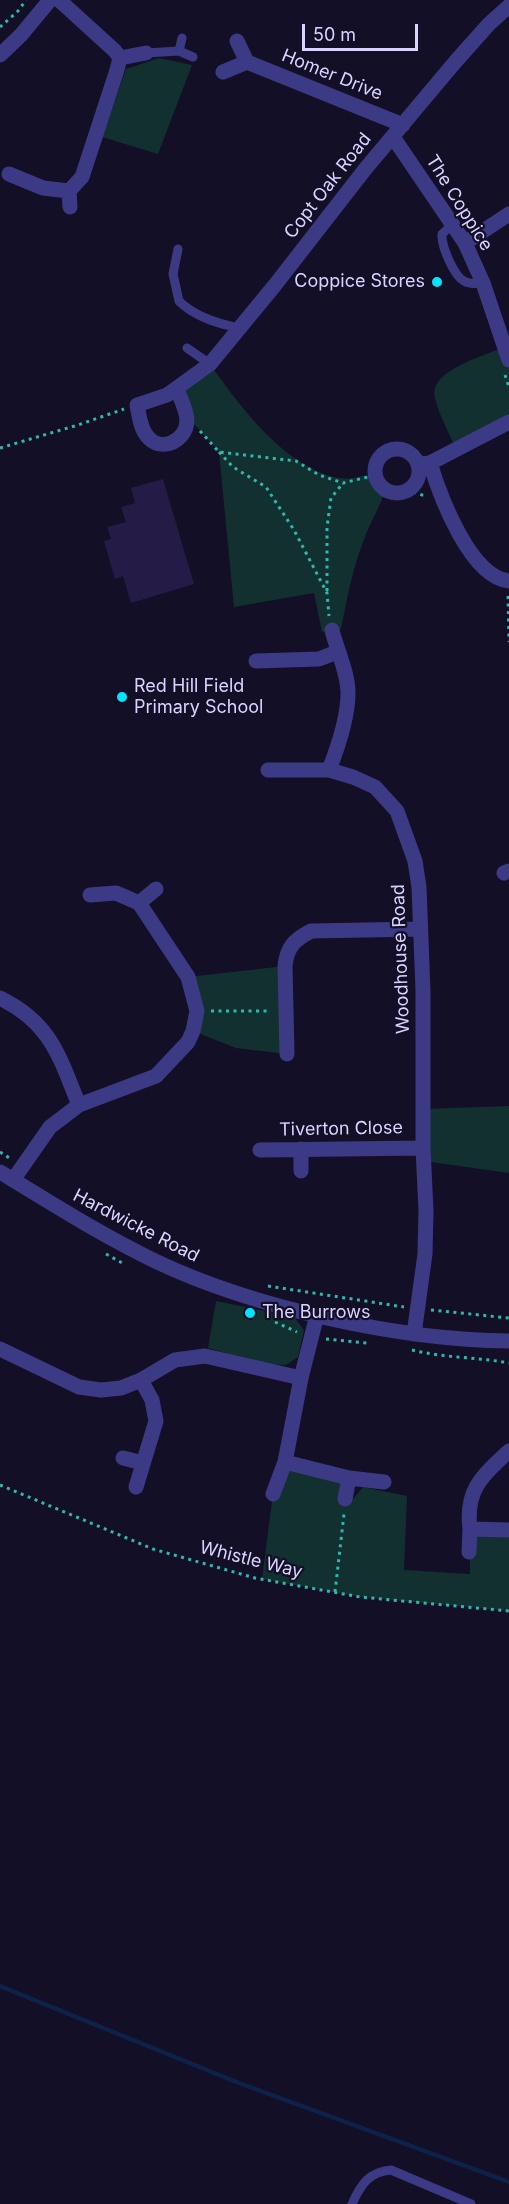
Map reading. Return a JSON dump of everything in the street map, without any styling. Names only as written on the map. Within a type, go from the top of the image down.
[{"type":"street","points":[[0,55],[21,35],[50,0]]},
{"type":"street","points":[[60,0],[100,35],[120,58]]},
{"type":"street","name":"Copt Oak Road","points":[[136,405],[177,390],[210,364],[402,124],[489,24],[509,6]]},
{"type":"street","points":[[222,72],[247,62],[237,41]]},
{"type":"street","points":[[120,58],[146,54]]},
{"type":"street","points":[[70,207],[69,191],[82,177],[91,155],[120,58]]},
{"type":"street","name":"Homer Drive","points":[[247,62],[402,124]]},
{"type":"street","name":"The Coppice","points":[[393,137],[465,243],[483,283],[509,360]]},
{"type":"street","points":[[9,174],[43,188],[69,191]]},
{"type":"street","points":[[465,243],[509,214]]},
{"type":"street","points":[[136,405],[145,434],[152,442],[170,444],[180,439],[185,432],[187,416],[177,390]]},
{"type":"street","points":[[509,422],[424,460],[418,480],[409,490],[400,493],[386,489],[373,476],[382,455],[396,449],[410,452],[424,460],[464,542],[485,570],[501,580],[509,581]]},
{"type":"street","points":[[329,770],[340,740],[348,694],[345,671],[337,652],[332,630]]},
{"type":"street","points":[[256,661],[319,659],[337,652]]},
{"type":"street","name":"Woodhouse Road","points":[[268,770],[329,770],[375,787],[397,811],[415,861],[419,887],[423,992],[423,1148],[426,1211],[425,1254],[414,1334]]},
{"type":"street","points":[[139,903],[156,889]]},
{"type":"street","points":[[7,1176],[22,1166],[50,1127],[79,1105],[156,1076],[188,1042],[197,1011],[188,977],[139,903],[116,893],[90,895]]},
{"type":"street","points":[[288,1054],[285,966],[287,952],[295,940],[311,931],[420,929]]},
{"type":"street","points":[[0,998],[20,1008],[44,1031],[56,1048],[79,1105]]},
{"type":"street","name":"Tiverton Close","points":[[260,1150],[423,1148]]},
{"type":"street","points":[[301,1149],[301,1171]]},
{"type":"street","name":"Hardwicke Road","points":[[7,1176],[105,1235],[155,1261],[197,1279],[317,1316],[414,1334],[509,1341]]},
{"type":"street","points":[[273,1494],[285,1462],[301,1378],[317,1316]]},
{"type":"street","points":[[0,1349],[79,1387],[101,1390],[121,1388],[141,1380],[174,1360],[205,1356],[301,1378]]},
{"type":"street","points":[[136,1487],[156,1421],[152,1400],[141,1380]]},
{"type":"street","points":[[469,1552],[468,1513],[474,1489],[484,1474],[509,1451]]},
{"type":"street","points":[[123,1458],[143,1463]]},
{"type":"street","points":[[285,1462],[349,1478],[384,1482]]},
{"type":"street","points":[[345,1499],[349,1478]]},
{"type":"street","points":[[470,1529],[509,1530]]},
{"type":"lane","points":[[179,51],[182,38]]},
{"type":"lane","points":[[146,54],[179,51],[193,57]]},
{"type":"lane","points":[[453,224],[442,234],[444,249],[463,281],[470,284],[483,283]]},
{"type":"lane","points":[[178,249],[173,274],[178,301],[200,316],[226,326],[240,328]]},
{"type":"lane","points":[[187,348],[210,364]]},
{"type":"lane","points":[[352,2204],[357,2193],[377,2171],[391,2170],[471,2204]]},
{"type":"path","points":[[0,27],[18,11],[26,0]]},
{"type":"path","points":[[0,448],[136,405]]},
{"type":"path","points":[[187,416],[233,467],[266,487],[294,530],[327,593]]},
{"type":"path","points":[[424,460],[400,444],[384,446],[373,456],[375,486],[389,496],[403,497],[414,492],[433,498]]},
{"type":"path","points":[[219,452],[296,462],[319,475],[343,483],[373,476]]},
{"type":"path","points":[[332,630],[327,593],[327,527],[331,498],[343,483]]},
{"type":"path","points":[[197,1011],[288,1010]]},
{"type":"path","points":[[0,1152],[22,1166]]},
{"type":"path","points":[[258,1284],[417,1309],[509,1318]]},
{"type":"path","name":"Whistle Way","points":[[0,1485],[153,1550],[255,1578],[335,1592],[509,1611]]},
{"type":"path","points":[[335,1592],[345,1499]]},
{"type":"green space","points":[[159,58],[192,65],[158,154],[102,137],[126,69]]},
{"type":"green space","points":[[504,347],[509,360],[509,422],[456,449],[437,404],[435,388],[440,379],[460,365]]},
{"type":"green space","points":[[210,364],[250,416],[283,449],[301,462],[319,472],[339,478],[376,475],[378,481],[386,489],[357,559],[341,629],[322,632],[314,593],[234,607],[219,452],[187,416],[177,390]]},
{"type":"green space","points":[[285,966],[287,1054],[236,1048],[193,1031],[188,977]]},
{"type":"green space","points":[[509,1106],[509,1173],[424,1161],[424,1109]]},
{"type":"green space","points":[[216,1301],[294,1317],[304,1330],[298,1357],[286,1365],[263,1364],[208,1348]]},
{"type":"green space","points":[[285,1462],[349,1478],[352,1500],[363,1487],[407,1496],[404,1570],[470,1574],[470,1529],[509,1530],[509,1611],[360,1597],[262,1579],[273,1494]]},
{"type":"building","points":[[163,479],[194,584],[131,603],[123,576],[115,579],[104,541],[111,539],[107,527],[126,522],[121,507],[135,503],[131,488]]},
{"type":"waterway","points":[[0,1986],[239,2083],[509,2182]]},
{"type":"place","name":"Coppice Stores","points":[[437,282]]},
{"type":"place","name":"Red Hill Field Primary School","points":[[122,697]]},
{"type":"place","name":"The Burrows","points":[[250,1313]]}]
